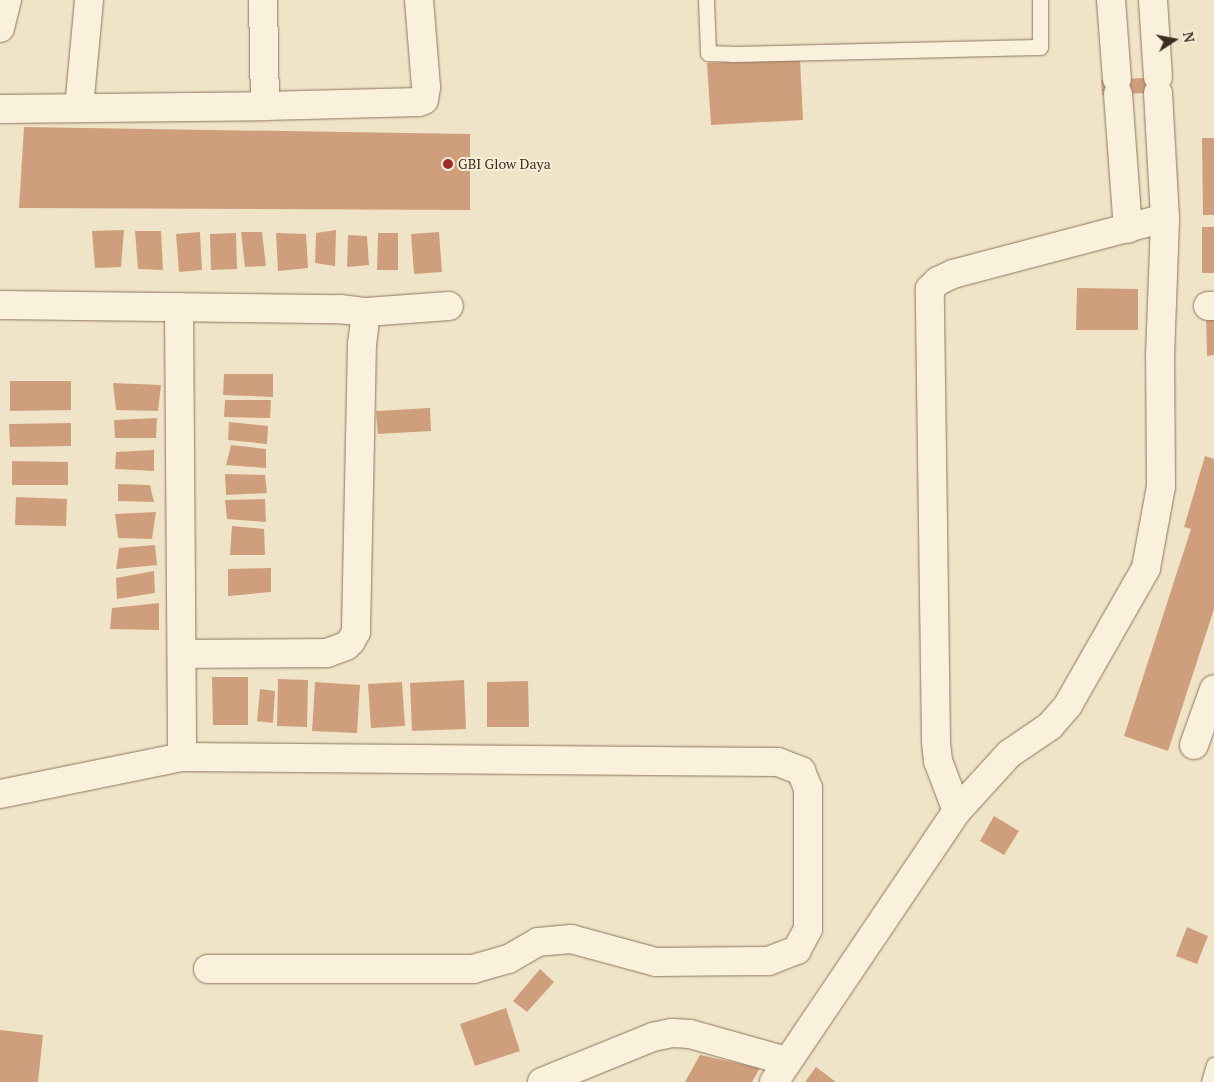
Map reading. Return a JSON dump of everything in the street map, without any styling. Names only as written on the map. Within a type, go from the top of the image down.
[{"type":"street","points":[[0,28],[7,0]]},
{"type":"street","points":[[79,108],[89,0]]},
{"type":"street","points":[[263,0],[265,106]]},
{"type":"street","points":[[0,109],[412,103],[424,100],[426,88],[419,0]]},
{"type":"street","points":[[1111,0],[1128,229]]},
{"type":"street","points":[[542,1082],[653,1037],[672,1033],[690,1034],[780,1072],[957,811],[1009,754],[1050,726],[1068,705],[1146,568],[1161,486],[1160,357],[1166,218],[1153,0]]},
{"type":"street","points":[[957,811],[938,761],[936,742],[930,289],[938,281],[953,274],[1166,218]]},
{"type":"street","points":[[0,304],[340,309],[366,312],[448,306]]},
{"type":"street","points":[[179,307],[182,757]]},
{"type":"street","points":[[182,654],[328,653],[346,646],[356,632],[362,343],[366,312]]},
{"type":"street","points":[[1194,745],[1214,689]]},
{"type":"street","points":[[0,794],[182,757],[778,762],[801,771],[808,788],[808,928],[797,950],[768,960],[656,962],[571,938],[538,942],[508,959],[474,969],[208,969]]},
{"type":"lane","points":[[706,0],[708,54],[732,54],[1040,47],[1040,0]]},
{"type":"lane","points":[[1209,1082],[1214,1065]]},
{"type":"building","points":[[800,59],[803,120],[711,125],[707,63]]},
{"type":"building","points":[[1166,77],[1167,92],[1102,95],[1101,80]]},
{"type":"building","points":[[24,127],[470,134],[470,210],[19,208]]},
{"type":"building","points":[[1202,138],[1214,138],[1214,215],[1203,215]]},
{"type":"building","points":[[1202,227],[1214,227],[1214,273],[1202,273]]},
{"type":"building","points":[[124,230],[121,267],[95,268],[92,231]]},
{"type":"building","points":[[336,230],[335,266],[315,263],[316,233]]},
{"type":"building","points":[[135,231],[161,231],[163,270],[138,269]]},
{"type":"building","points":[[200,232],[202,270],[179,272],[176,234]]},
{"type":"building","points":[[241,232],[262,232],[266,266],[245,267]]},
{"type":"building","points":[[439,232],[442,272],[414,274],[411,234]]},
{"type":"building","points":[[236,233],[237,269],[211,270],[210,234]]},
{"type":"building","points":[[276,233],[306,234],[308,268],[278,271]]},
{"type":"building","points":[[378,233],[398,233],[398,270],[377,270]]},
{"type":"building","points":[[348,235],[367,236],[369,265],[347,267]]},
{"type":"building","points":[[1077,288],[1138,289],[1138,330],[1076,330]]},
{"type":"building","points":[[1206,315],[1214,315],[1214,355],[1207,356]]},
{"type":"building","points":[[224,374],[273,374],[273,397],[223,395]]},
{"type":"building","points":[[10,381],[71,381],[71,410],[10,411]]},
{"type":"building","points":[[113,383],[161,385],[158,411],[116,410]]},
{"type":"building","points":[[225,400],[271,400],[270,418],[224,417]]},
{"type":"building","points":[[430,408],[431,431],[378,434],[376,411]]},
{"type":"building","points":[[157,418],[156,438],[115,438],[114,420]]},
{"type":"building","points":[[229,422],[268,426],[267,444],[228,440]]},
{"type":"building","points":[[71,423],[71,446],[10,447],[9,424]]},
{"type":"building","points":[[231,445],[266,449],[266,468],[226,465]]},
{"type":"building","points":[[154,450],[154,471],[115,469],[116,452]]},
{"type":"building","points":[[1205,456],[1214,459],[1214,609],[1168,751],[1124,736],[1191,529],[1184,527]]},
{"type":"building","points":[[12,461],[68,462],[68,485],[12,485]]},
{"type":"building","points":[[225,474],[265,475],[267,493],[226,495]]},
{"type":"building","points":[[118,484],[150,485],[154,502],[118,501]]},
{"type":"building","points":[[16,497],[67,499],[66,526],[15,525]]},
{"type":"building","points":[[265,499],[266,522],[227,519],[225,500]]},
{"type":"building","points":[[156,512],[152,539],[118,538],[115,514]]},
{"type":"building","points":[[232,526],[264,529],[265,555],[230,555]]},
{"type":"building","points":[[155,545],[157,565],[116,569],[119,548]]},
{"type":"building","points":[[271,568],[271,592],[228,596],[228,569]]},
{"type":"building","points":[[154,571],[155,593],[117,599],[116,578]]},
{"type":"building","points":[[159,603],[159,630],[110,629],[112,608]]},
{"type":"building","points":[[212,677],[248,677],[248,725],[213,725]]},
{"type":"building","points":[[278,679],[308,680],[307,727],[277,726]]},
{"type":"building","points":[[464,680],[466,729],[412,731],[410,683]]},
{"type":"building","points":[[528,681],[529,727],[487,727],[487,682]]},
{"type":"building","points":[[315,682],[360,685],[357,733],[312,731]]},
{"type":"building","points":[[402,682],[405,726],[371,728],[368,684]]},
{"type":"building","points":[[260,689],[275,691],[273,723],[257,721]]},
{"type":"building","points":[[994,816],[1019,831],[1004,855],[980,841]]},
{"type":"building","points":[[1187,927],[1208,936],[1197,964],[1176,956]]},
{"type":"building","points":[[540,969],[554,982],[527,1012],[513,1001]]},
{"type":"building","points":[[506,1008],[520,1051],[475,1066],[460,1024]]},
{"type":"building","points":[[0,1030],[43,1035],[38,1082],[0,1082]]},
{"type":"building","points":[[700,1055],[760,1068],[752,1082],[685,1082]]},
{"type":"building","points":[[816,1067],[836,1082],[805,1082]]},
{"type":"place","name":"GBI Glow Daya","points":[[448,164]]}]
